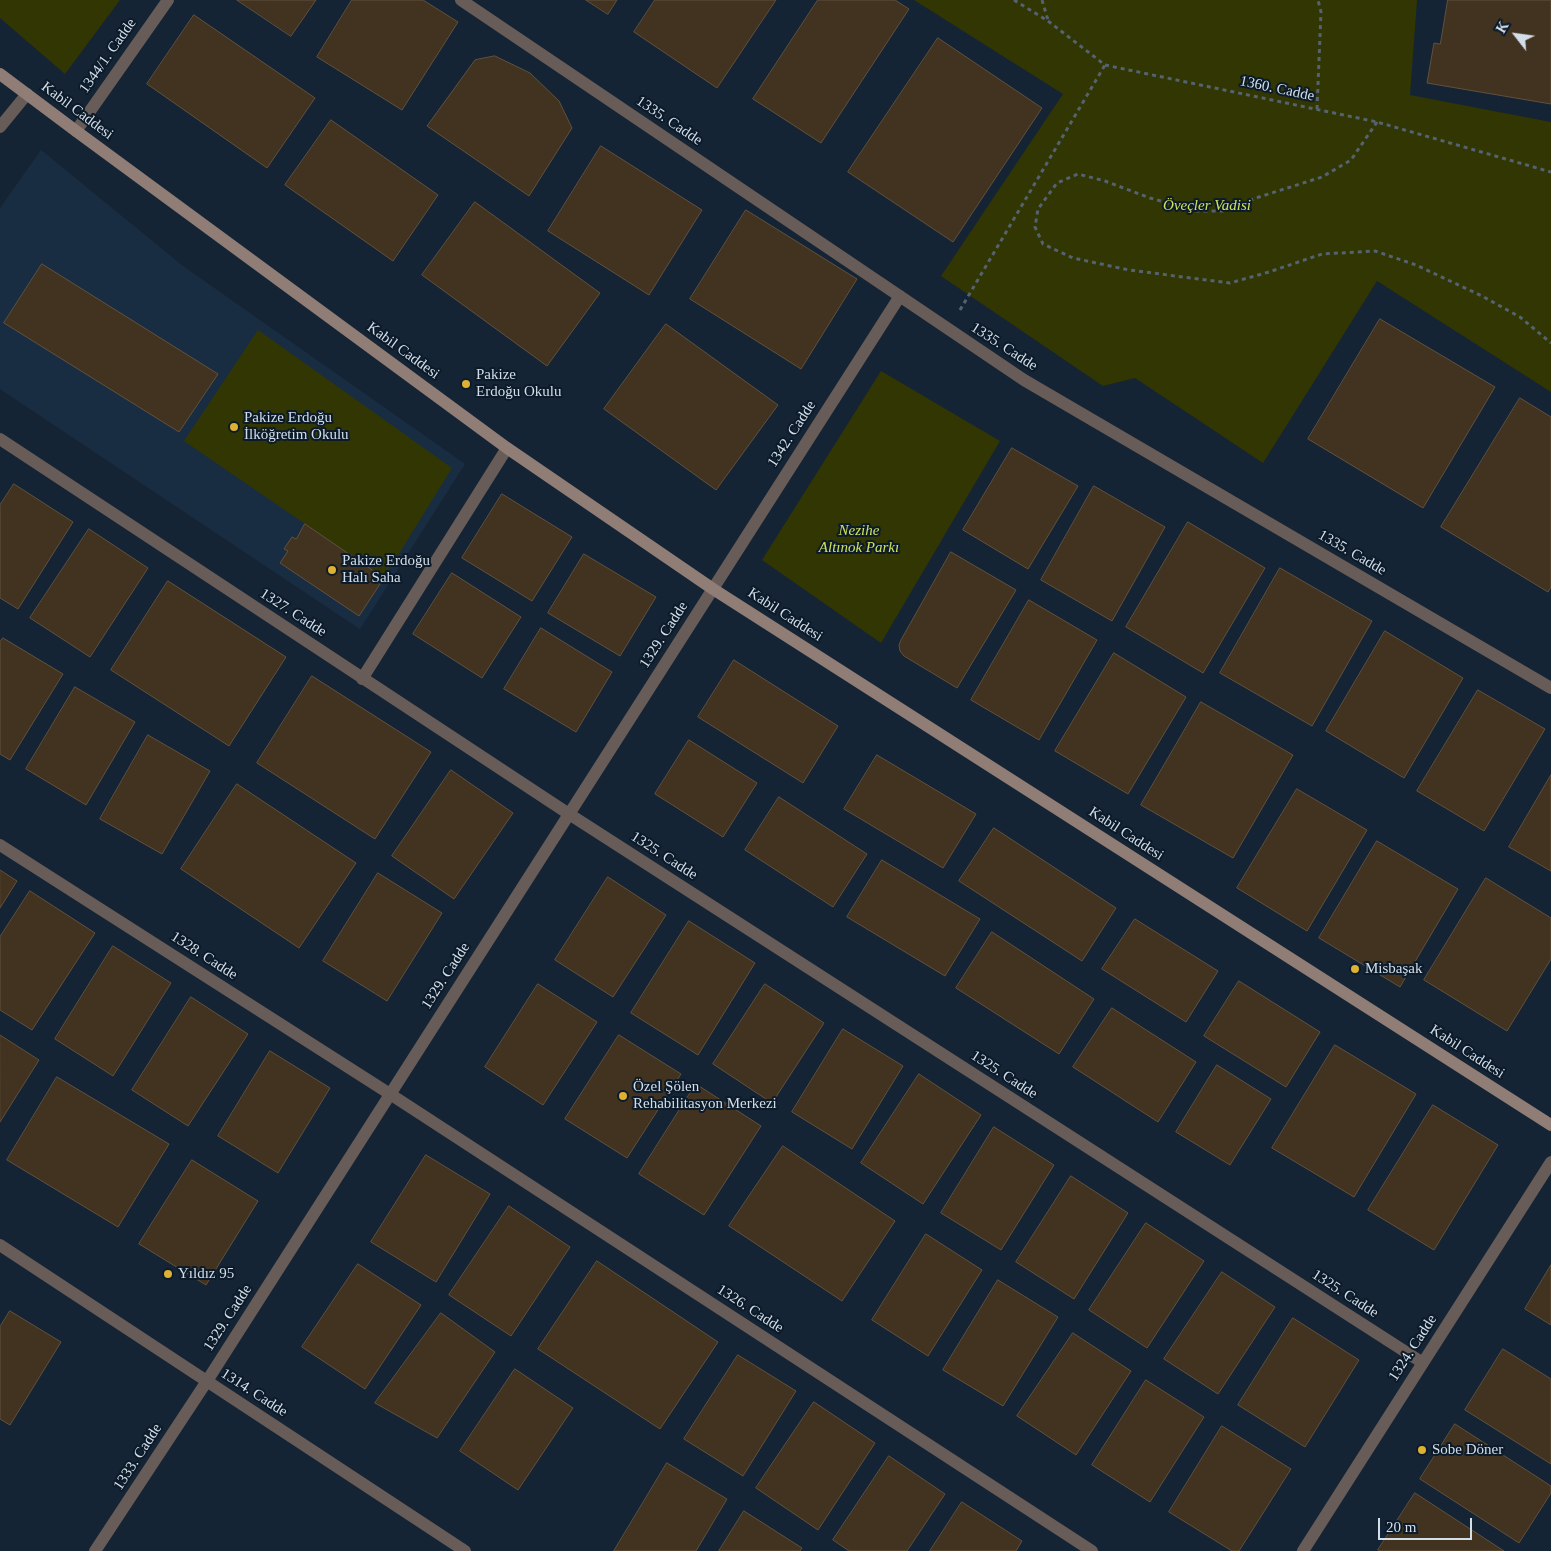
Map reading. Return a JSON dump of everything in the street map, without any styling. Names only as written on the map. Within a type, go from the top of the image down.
[{"type":"main road","name":"Kabil Caddesi","points":[[0,68],[27,94]]},
{"type":"main road","name":"Kabil Caddesi","points":[[0,74],[507,448],[713,589],[1551,1125]]},
{"type":"street","name":"1344/1. Cadde","points":[[76,131],[168,0]]},
{"type":"street","name":"1335. Cadde","points":[[461,0],[1024,380],[1551,688]]},
{"type":"street","points":[[0,127],[27,94]]},
{"type":"street","name":"1342. Cadde","points":[[713,589],[900,296]]},
{"type":"street","name":"1327. Cadde","points":[[0,439],[569,814]]},
{"type":"street","points":[[362,679],[507,448]]},
{"type":"street","name":"1329. Cadde","points":[[207,1381],[713,589]]},
{"type":"street","name":"1325. Cadde","points":[[569,814],[1423,1363]]},
{"type":"street","name":"1328. Cadde","points":[[0,845],[390,1094]]},
{"type":"street","name":"1326. Cadde","points":[[390,1094],[1092,1551]]},
{"type":"street","name":"1324. Cadde","points":[[1303,1551],[1551,1162]]},
{"type":"street","name":"1314. Cadde","points":[[0,1245],[465,1551]]},
{"type":"street","name":"1333. Cadde","points":[[95,1551],[207,1381]]},
{"type":"path","name":"1360. Cadde","points":[[1014,0],[1048,21],[1105,65],[1377,122],[1551,172]]},
{"type":"path","points":[[1042,0],[1048,21]]},
{"type":"path","points":[[1317,109],[1321,12],[1318,0]]},
{"type":"path","points":[[948,330],[1105,65]]},
{"type":"path","points":[[1377,122],[1352,160],[1322,177],[1256,198],[1226,212],[1197,211],[1150,198],[1104,180],[1078,174],[1057,183],[1038,209],[1035,227],[1043,244],[1073,258],[1129,270],[1230,283],[1322,254],[1375,251],[1416,265],[1482,296],[1520,317],[1551,343]]},
{"type":"shaded area","name":"Pakize Erdoğu İlköğretim Okulu","points":[[41,150],[183,266],[465,464],[360,629],[0,389],[0,208]]},
{"type":"green space","points":[[0,0],[120,0],[65,74],[0,18]]},
{"type":"green space","name":"Öveçler Vadisi","points":[[914,0],[1417,0],[1410,95],[1551,122],[1551,392],[1377,281],[1263,463],[1135,378],[1103,386],[941,276],[1063,94]]},
{"type":"green space","points":[[258,330],[452,468],[384,578],[184,441]]},
{"type":"green space","name":"Nezihe Altınok Parkı","points":[[881,371],[1000,441],[881,643],[762,560]]},
{"type":"building","points":[[237,0],[316,0],[291,36]]},
{"type":"building","points":[[352,0],[423,0],[458,22],[402,110],[317,57]]},
{"type":"building","points":[[586,0],[617,0],[608,14]]},
{"type":"building","points":[[655,0],[776,0],[717,88],[634,32]]},
{"type":"building","points":[[818,0],[895,0],[909,9],[821,143],[753,99]]},
{"type":"building","points":[[1448,0],[1551,0],[1551,104],[1427,83],[1434,43],[1440,44]]},
{"type":"building","points":[[194,15],[315,98],[267,168],[147,84]]},
{"type":"building","points":[[938,38],[1042,108],[953,242],[848,172]]},
{"type":"building","points":[[495,56],[530,73],[559,101],[572,128],[529,196],[427,126],[475,60]]},
{"type":"building","points":[[331,120],[438,195],[393,261],[285,185]]},
{"type":"building","points":[[601,146],[702,210],[649,295],[548,231]]},
{"type":"building","points":[[475,202],[600,293],[547,366],[422,275]]},
{"type":"building","points":[[746,210],[857,279],[801,369],[690,299]]},
{"type":"building","name":"Pakize Erdoğu İlköğretim Okulu","points":[[42,264],[218,374],[179,432],[4,323]]},
{"type":"building","points":[[1380,319],[1495,387],[1423,508],[1308,439]]},
{"type":"building","points":[[666,324],[778,405],[716,490],[604,409]]},
{"type":"building","points":[[1520,398],[1551,417],[1551,587],[1548,592],[1441,527]]},
{"type":"building","points":[[1012,448],[1078,486],[1028,569],[963,530]]},
{"type":"building","points":[[14,484],[73,522],[18,609],[0,598],[0,505]]},
{"type":"building","points":[[1094,486],[1165,527],[1112,621],[1041,580]]},
{"type":"building","points":[[502,494],[572,537],[532,601],[462,558]]},
{"type":"building","points":[[1188,522],[1265,568],[1203,673],[1126,627]]},
{"type":"building","name":"Pakize Erdoğu Halı Saha","points":[[305,524],[384,578],[359,616],[280,563],[288,551],[284,549],[292,537],[296,539]]},
{"type":"building","points":[[89,529],[148,568],[90,657],[30,618]]},
{"type":"building","points":[[951,552],[1016,590],[957,688],[904,656],[900,651],[899,645]]},
{"type":"building","points":[[584,554],[656,597],[620,656],[548,613]]},
{"type":"building","points":[[1280,568],[1372,621],[1312,726],[1220,673]]},
{"type":"building","points":[[452,573],[521,617],[482,678],[413,634]]},
{"type":"building","points":[[168,581],[286,657],[229,746],[111,670]]},
{"type":"building","points":[[1029,600],[1097,640],[1039,740],[971,700]]},
{"type":"building","points":[[541,628],[612,672],[576,732],[504,689]]},
{"type":"building","points":[[1385,631],[1463,678],[1404,778],[1326,731]]},
{"type":"building","points":[[3,638],[63,674],[10,760],[0,754],[0,642]]},
{"type":"building","points":[[1114,653],[1186,697],[1128,794],[1055,751]]},
{"type":"building","points":[[734,660],[838,726],[803,783],[698,717]]},
{"type":"building","points":[[312,676],[431,752],[375,839],[257,763]]},
{"type":"building","points":[[75,687],[135,722],[86,805],[26,769]]},
{"type":"building","points":[[1478,690],[1545,729],[1484,831],[1417,791]]},
{"type":"building","points":[[1201,702],[1293,755],[1233,858],[1141,805]]},
{"type":"building","points":[[148,735],[210,771],[162,854],[100,819]]},
{"type":"building","points":[[689,740],[757,783],[723,837],[655,794]]},
{"type":"building","points":[[877,755],[976,814],[943,868],[844,809]]},
{"type":"building","points":[[451,770],[513,813],[454,899],[392,856]]},
{"type":"building","points":[[1551,775],[1551,871],[1509,847]]},
{"type":"building","points":[[237,784],[356,863],[299,948],[181,869]]},
{"type":"building","points":[[1297,789],[1367,830],[1307,931],[1237,888]]},
{"type":"building","points":[[779,797],[867,854],[833,907],[745,850]]},
{"type":"building","points":[[994,828],[1116,908],[1082,961],[959,881]]},
{"type":"building","points":[[1377,841],[1458,889],[1400,987],[1319,938]]},
{"type":"building","points":[[882,860],[980,919],[945,976],[847,917]]},
{"type":"building","points":[[0,870],[17,881],[0,908]]},
{"type":"building","points":[[378,873],[442,913],[387,1001],[323,961]]},
{"type":"building","points":[[608,877],[666,915],[613,997],[555,960]]},
{"type":"building","points":[[1486,878],[1551,918],[1551,959],[1507,1031],[1424,980]]},
{"type":"building","points":[[30,891],[95,933],[32,1030],[0,1010],[0,937]]},
{"type":"building","points":[[1135,919],[1218,971],[1186,1022],[1102,969]]},
{"type":"building","points":[[689,921],[755,963],[698,1055],[631,1013]]},
{"type":"building","points":[[992,932],[1094,999],[1059,1054],[956,988]]},
{"type":"building","points":[[113,946],[171,983],[113,1076],[55,1039]]},
{"type":"building","points":[[1239,981],[1320,1032],[1286,1087],[1204,1036]]},
{"type":"building","points":[[538,984],[597,1022],[543,1105],[485,1067]]},
{"type":"building","points":[[765,984],[824,1023],[772,1103],[713,1064]]},
{"type":"building","points":[[191,997],[248,1034],[188,1126],[132,1090]]},
{"type":"building","points":[[1112,1008],[1196,1062],[1158,1122],[1073,1067]]},
{"type":"building","points":[[843,1029],[903,1066],[852,1149],[792,1112]]},
{"type":"building","points":[[0,1035],[39,1060],[0,1122]]},
{"type":"building","name":"Özel Şölen Rehabilitasyon Merkezi","points":[[619,1035],[681,1074],[627,1158],[565,1119]]},
{"type":"building","points":[[1335,1045],[1416,1094],[1354,1197],[1272,1148]]},
{"type":"building","points":[[270,1051],[330,1088],[278,1173],[218,1136]]},
{"type":"building","points":[[1217,1065],[1271,1099],[1230,1165],[1176,1132]]},
{"type":"building","points":[[919,1074],[981,1115],[923,1204],[861,1163]]},
{"type":"building","points":[[57,1077],[169,1144],[118,1227],[7,1160]]},
{"type":"building","points":[[696,1084],[761,1126],[704,1215],[639,1174]]},
{"type":"building","points":[[1433,1105],[1498,1145],[1434,1250],[1368,1210]]},
{"type":"building","points":[[994,1127],[1054,1165],[1001,1250],[941,1213]]},
{"type":"building","points":[[783,1146],[895,1221],[842,1301],[729,1226]]},
{"type":"building","points":[[426,1155],[490,1194],[436,1282],[371,1242]]},
{"type":"building","points":[[192,1160],[258,1201],[206,1285],[139,1244]]},
{"type":"building","points":[[1071,1176],[1128,1213],[1074,1299],[1016,1262]]},
{"type":"building","points":[[509,1206],[570,1247],[511,1336],[449,1295]]},
{"type":"building","points":[[1146,1223],[1204,1261],[1147,1348],[1089,1310]]},
{"type":"building","points":[[926,1234],[982,1270],[928,1356],[872,1320]]},
{"type":"building","points":[[597,1261],[718,1342],[660,1429],[538,1349]]},
{"type":"building","points":[[358,1264],[421,1305],[365,1389],[302,1347]]},
{"type":"building","points":[[1551,1265],[1551,1325],[1525,1309]]},
{"type":"building","points":[[1222,1272],[1275,1307],[1218,1394],[1164,1359]]},
{"type":"building","points":[[998,1280],[1058,1317],[1003,1406],[943,1370]]},
{"type":"building","points":[[10,1311],[61,1342],[10,1425],[0,1419],[0,1327]]},
{"type":"building","points":[[441,1313],[495,1352],[437,1438],[375,1403]]},
{"type":"building","points":[[1293,1318],[1359,1360],[1305,1447],[1238,1405]]},
{"type":"building","points":[[1073,1333],[1131,1371],[1076,1455],[1017,1416]]},
{"type":"building","points":[[1503,1349],[1551,1379],[1551,1464],[1465,1410]]},
{"type":"building","points":[[738,1355],[796,1391],[743,1476],[684,1439]]},
{"type":"building","points":[[515,1369],[573,1408],[518,1490],[460,1451]]},
{"type":"building","points":[[1146,1380],[1204,1417],[1150,1502],[1092,1465]]},
{"type":"building","points":[[814,1402],[875,1443],[818,1530],[756,1488]]},
{"type":"building","points":[[1455,1424],[1551,1486],[1551,1493],[1519,1543],[1420,1479]]},
{"type":"building","points":[[1222,1426],[1291,1469],[1239,1551],[1232,1551],[1169,1512]]},
{"type":"building","points":[[889,1456],[945,1494],[907,1551],[849,1551],[833,1540]]},
{"type":"building","points":[[667,1463],[727,1499],[696,1551],[614,1551]]},
{"type":"building","points":[[1415,1493],[1504,1551],[1378,1550]]},
{"type":"building","points":[[962,1502],[1022,1541],[1016,1551],[930,1551]]},
{"type":"building","points":[[744,1511],[802,1548],[800,1551],[719,1551]]},
{"type":"place","name":"Pakize Erdoğu Okulu","points":[[466,384]]},
{"type":"place","name":"Pakize Erdoğu İlköğretim Okulu","points":[[234,427]]},
{"type":"place","name":"Pakize Erdoğu Halı Saha","points":[[332,570]]},
{"type":"place","name":"Misbaşak","points":[[1355,969]]},
{"type":"place","name":"Özel Şölen Rehabilitasyon Merkezi","points":[[623,1096]]},
{"type":"place","name":"Yıldız 95","points":[[168,1274]]},
{"type":"place","name":"Sobe Döner","points":[[1422,1450]]}]
